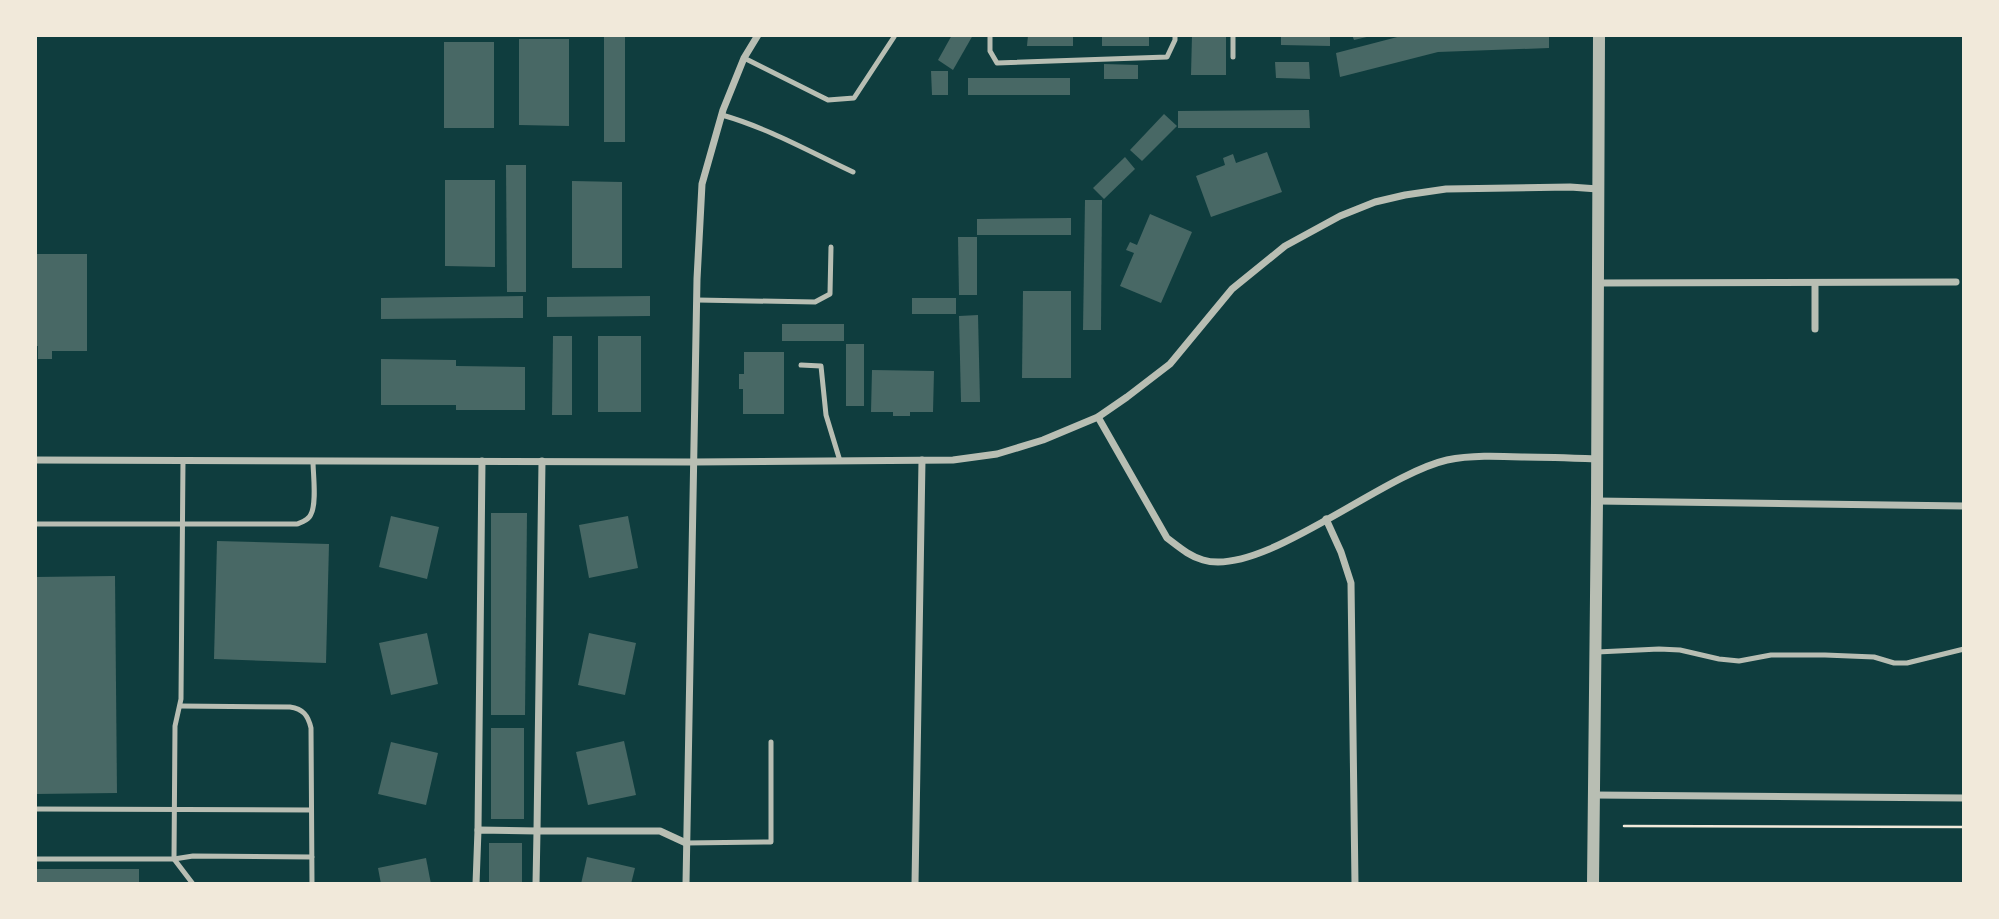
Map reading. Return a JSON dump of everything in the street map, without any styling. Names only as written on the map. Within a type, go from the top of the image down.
[{"type":"street","points":[[1593,884],[1599,35]]},
{"type":"street","points":[[686,884],[693,462],[702,184],[722,115],[753,37]]},
{"type":"street","points":[[35,460],[693,462],[953,460],[997,454],[1043,440],[1098,417],[1149,382],[1170,364],[1232,289],[1286,246],[1340,216],[1375,202],[1446,190],[1570,187],[1598,189]]},
{"type":"street","points":[[1598,283],[1956,282]]},
{"type":"street","points":[[1815,284],[1815,329]]},
{"type":"street","points":[[1098,417],[1167,538],[1185,552],[1206,561],[1238,561],[1271,550],[1380,489],[1447,460],[1486,456],[1597,460]]},
{"type":"street","points":[[915,884],[922,460]]},
{"type":"street","points":[[476,884],[482,461]]},
{"type":"street","points":[[536,884],[542,461]]},
{"type":"street","points":[[1597,501],[1964,506]]},
{"type":"street","points":[[1326,519],[1351,583],[1355,884]]},
{"type":"street","points":[[1594,795],[1964,798]]},
{"type":"street","points":[[478,830],[660,831],[687,843]]},
{"type":"lane","points":[[990,35],[990,51],[998,63],[1167,57],[1175,35]]},
{"type":"lane","points":[[1233,35],[1233,57]]},
{"type":"lane","points":[[744,58],[828,100],[854,98],[894,37]]},
{"type":"lane","points":[[722,115],[765,131],[853,172]]},
{"type":"lane","points":[[697,300],[815,302],[830,294],[831,247]]},
{"type":"lane","points":[[801,365],[821,366],[826,415],[840,461]]},
{"type":"lane","points":[[183,460],[180,706],[175,726],[174,859],[193,884]]},
{"type":"lane","points":[[35,524],[297,524],[311,515],[313,461]]},
{"type":"lane","points":[[1595,652],[1680,650],[1739,661],[1770,655],[1844,655],[1907,663],[1964,649]]},
{"type":"lane","points":[[180,706],[290,707],[298,708],[304,713],[311,728],[312,884]]},
{"type":"lane","points":[[687,843],[771,842],[771,742]]},
{"type":"lane","points":[[35,810],[311,810]]},
{"type":"lane","points":[[35,859],[312,857]]},
{"type":"path","points":[[1624,826],[1964,827]]},
{"type":"building","points":[[604,35],[625,35],[625,142],[604,142]]},
{"type":"building","points":[[952,35],[973,35],[953,70],[938,60]]},
{"type":"building","points":[[1028,35],[1073,35],[1073,46],[1027,46]]},
{"type":"building","points":[[1102,35],[1149,35],[1149,46],[1102,46]]},
{"type":"building","points":[[1192,35],[1226,35],[1226,75],[1191,75]]},
{"type":"building","points":[[1281,35],[1330,35],[1330,46],[1281,45]]},
{"type":"building","points":[[1352,35],[1370,35],[1371,36],[1354,40]]},
{"type":"building","points":[[1405,35],[1549,35],[1549,48],[1438,52],[1340,77],[1336,53]]},
{"type":"building","points":[[519,39],[569,39],[569,126],[519,125]]},
{"type":"building","points":[[444,42],[494,42],[494,128],[444,128]]},
{"type":"building","points":[[1275,62],[1309,62],[1310,79],[1276,78]]},
{"type":"building","points":[[1104,64],[1138,65],[1138,79],[1104,79]]},
{"type":"building","points":[[931,71],[948,71],[948,95],[932,95]]},
{"type":"building","points":[[968,78],[1070,78],[1070,95],[968,95]]},
{"type":"building","points":[[1309,110],[1310,128],[1178,128],[1178,111]]},
{"type":"building","points":[[1164,114],[1177,126],[1142,161],[1130,150]]},
{"type":"building","points":[[1267,152],[1282,192],[1211,217],[1196,176],[1225,165],[1223,158],[1233,154],[1236,163]]},
{"type":"building","points":[[1125,157],[1135,169],[1104,199],[1093,188]]},
{"type":"building","points":[[506,165],[526,165],[526,292],[507,292]]},
{"type":"building","points":[[445,180],[495,180],[495,267],[445,266]]},
{"type":"building","points":[[572,181],[622,182],[622,268],[572,268]]},
{"type":"building","points":[[1085,200],[1102,200],[1101,330],[1083,330]]},
{"type":"building","points":[[1150,214],[1192,232],[1161,303],[1120,286],[1134,253],[1126,250],[1130,242],[1137,245]]},
{"type":"building","points":[[1071,218],[1071,235],[977,235],[977,219]]},
{"type":"building","points":[[958,237],[977,237],[977,295],[959,295]]},
{"type":"building","points":[[35,254],[87,254],[87,351],[52,351],[52,359],[38,359],[38,346],[35,346]]},
{"type":"building","points":[[1023,291],[1071,291],[1071,378],[1022,378]]},
{"type":"building","points":[[523,296],[523,318],[381,319],[381,298]]},
{"type":"building","points":[[650,296],[650,316],[547,317],[547,297]]},
{"type":"building","points":[[912,298],[956,298],[956,314],[912,314]]},
{"type":"building","points":[[978,315],[980,402],[961,402],[959,316]]},
{"type":"building","points":[[782,324],[844,324],[844,341],[782,341]]},
{"type":"building","points":[[553,336],[572,336],[572,415],[552,415]]},
{"type":"building","points":[[598,336],[641,336],[641,412],[598,412]]},
{"type":"building","points":[[846,344],[864,344],[864,406],[846,406]]},
{"type":"building","points":[[744,352],[784,352],[784,414],[743,414],[743,389],[739,389],[739,374],[744,374]]},
{"type":"building","points":[[381,359],[456,360],[456,366],[525,367],[525,410],[456,410],[456,405],[381,405]]},
{"type":"building","points":[[872,370],[934,371],[933,412],[910,412],[910,416],[893,416],[893,412],[871,412]]},
{"type":"building","points":[[491,513],[527,513],[525,715],[491,715]]},
{"type":"building","points":[[391,516],[439,527],[427,579],[379,567]]},
{"type":"building","points":[[628,516],[638,568],[589,578],[579,525]]},
{"type":"building","points":[[217,541],[329,544],[326,663],[214,659]]},
{"type":"building","points":[[115,576],[117,793],[35,794],[35,577]]},
{"type":"building","points":[[427,633],[438,684],[391,695],[379,643]]},
{"type":"building","points":[[589,633],[636,643],[625,695],[578,685]]},
{"type":"building","points":[[491,728],[524,728],[524,819],[491,819]]},
{"type":"building","points":[[624,741],[636,795],[588,805],[576,752]]},
{"type":"building","points":[[391,742],[438,753],[426,805],[378,794]]},
{"type":"building","points":[[489,843],[522,843],[522,884],[489,884]]},
{"type":"building","points":[[587,857],[635,868],[631,884],[581,884]]},
{"type":"building","points":[[426,858],[431,884],[381,884],[378,868]]},
{"type":"building","points":[[35,869],[139,869],[139,884],[35,884]]}]
